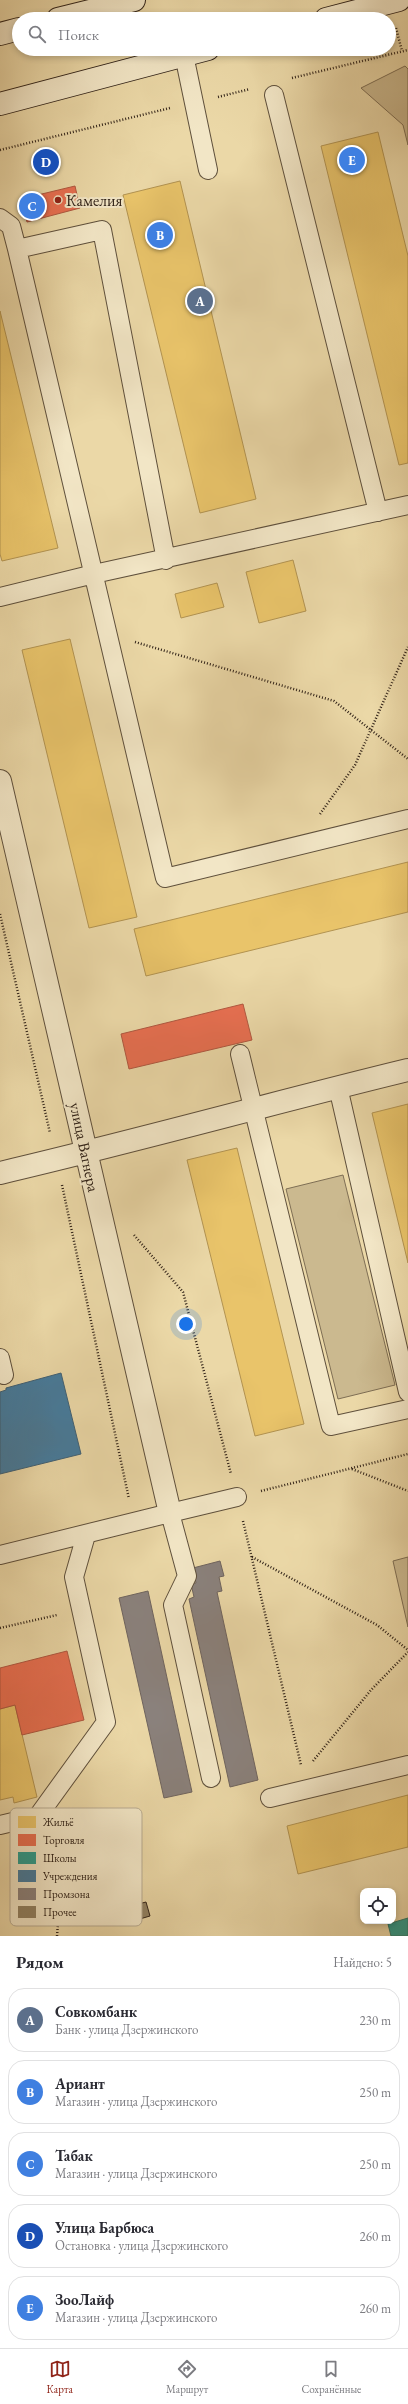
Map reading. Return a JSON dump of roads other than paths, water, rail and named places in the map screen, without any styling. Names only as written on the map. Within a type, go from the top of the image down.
[{"type":"street","points":[[86,12],[134,0]]},
{"type":"street","points":[[353,12],[399,0]]},
{"type":"street","points":[[0,34],[12,31]]},
{"type":"street","points":[[0,104],[180,56]]},
{"type":"street","name":"улица Вагнера","points":[[0,781],[87,1153],[92,1186],[170,1513]]},
{"type":"street","points":[[0,1173],[87,1153],[254,1108],[408,1070]]},
{"type":"lane","points":[[184,56],[208,170]]},
{"type":"lane","points":[[274,95],[378,512]]},
{"type":"lane","points":[[0,218],[10,226],[17,249],[165,878],[408,819]]},
{"type":"lane","points":[[17,249],[102,230],[166,560]]},
{"type":"lane","points":[[0,597],[94,574],[166,560],[408,505]]},
{"type":"lane","points":[[240,1054],[331,1426],[408,1409]]},
{"type":"lane","points":[[338,1087],[408,1392]]},
{"type":"lane","points":[[0,1555],[237,1497]]},
{"type":"lane","points":[[170,1513],[187,1576],[173,1605],[210,1778]]},
{"type":"lane","points":[[44,1808],[106,1722],[74,1577],[86,1535]]},
{"type":"lane","points":[[270,1798],[408,1765]]},
{"type":"lane","points":[[0,1825],[10,1823]]},
{"type":"place","name":"ЗооЛайф","points":[[352,160]]},
{"type":"place","name":"Улица Барбюса","points":[[46,162]]},
{"type":"place","name":"Камелия","points":[[58,200]]},
{"type":"place","name":"Табак","points":[[32,206]]},
{"type":"place","name":"Ариант","points":[[160,235]]},
{"type":"place","name":"Совкомбанк","points":[[200,301]]}]
